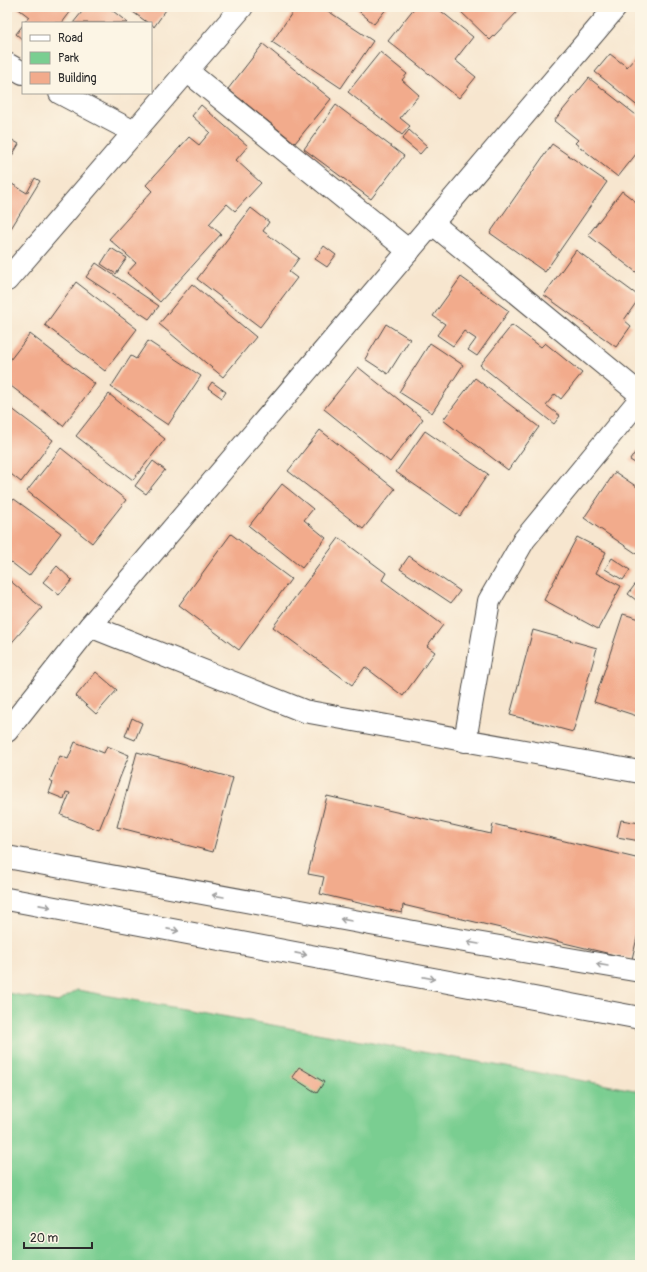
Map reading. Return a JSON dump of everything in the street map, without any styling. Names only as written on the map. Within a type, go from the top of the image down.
[{"type":"street","points":[[7,280],[242,7]]},
{"type":"street","points":[[7,731],[90,626],[616,7]]},
{"type":"street","points":[[7,64],[22,72]]},
{"type":"street","points":[[186,71],[409,251]]},
{"type":"street","points":[[62,94],[134,132]]},
{"type":"street","points":[[432,223],[640,394]]},
{"type":"street","points":[[465,740],[489,601],[524,540],[640,399]]},
{"type":"street","points":[[90,626],[304,711],[640,772]]},
{"type":"street","points":[[7,857],[434,936],[639,968]]},
{"type":"street","points":[[7,899],[640,1018]]},
{"type":"green space","points":[[77,990],[640,1091],[640,1265],[7,1265],[7,993],[58,1002]]},
{"type":"building","points":[[16,7],[74,7],[63,22],[25,22],[29,17]]},
{"type":"building","points":[[86,7],[108,7],[127,22],[74,22]]},
{"type":"building","points":[[126,7],[168,7],[154,27],[152,22],[147,22]]},
{"type":"building","points":[[296,7],[322,7],[373,41],[341,88],[272,42]]},
{"type":"building","points":[[354,7],[388,7],[374,24]]},
{"type":"building","points":[[415,7],[436,7],[473,37],[455,60],[476,77],[459,98],[388,41]]},
{"type":"building","points":[[456,7],[522,7],[490,40]]},
{"type":"building","points":[[22,26],[22,39],[16,34]]},
{"type":"building","points":[[263,44],[331,99],[295,143],[228,89]]},
{"type":"building","points":[[380,52],[407,74],[402,80],[419,95],[400,118],[410,126],[402,135],[348,92]]},
{"type":"building","points":[[610,54],[627,67],[635,58],[640,62],[640,108],[595,72]]},
{"type":"building","points":[[589,78],[640,118],[640,149],[618,177],[575,143],[578,140],[554,121]]},
{"type":"building","points":[[201,105],[248,146],[236,160],[261,183],[235,211],[227,204],[209,224],[221,234],[160,302],[127,273],[136,263],[109,239],[152,191],[146,185],[189,137],[199,145],[210,132],[192,116]]},
{"type":"building","points":[[336,105],[404,156],[371,199],[304,149]]},
{"type":"building","points":[[409,130],[427,146],[420,154],[402,139]]},
{"type":"building","points":[[7,137],[19,144],[7,164]]},
{"type":"building","points":[[552,144],[607,182],[545,272],[490,233]]},
{"type":"building","points":[[35,178],[40,181],[7,235],[7,181],[27,193]]},
{"type":"building","points":[[622,191],[640,205],[640,275],[588,235]]},
{"type":"building","points":[[251,208],[269,222],[263,231],[299,258],[289,272],[297,278],[260,327],[197,279]]},
{"type":"building","points":[[324,246],[336,255],[327,267],[315,259]]},
{"type":"building","points":[[111,248],[127,258],[116,274],[101,264]]},
{"type":"building","points":[[576,250],[640,297],[624,320],[631,326],[616,347],[544,295]]},
{"type":"building","points":[[96,263],[159,306],[149,319],[86,277]]},
{"type":"building","points":[[461,277],[509,311],[477,356],[468,350],[476,339],[464,331],[453,346],[437,335],[445,324],[433,316]]},
{"type":"building","points":[[76,282],[137,329],[105,371],[45,325]]},
{"type":"building","points":[[192,284],[256,337],[223,377],[159,324]]},
{"type":"building","points":[[386,324],[410,339],[388,374],[365,359]]},
{"type":"building","points":[[512,325],[541,347],[545,343],[582,373],[561,399],[555,394],[546,405],[560,416],[554,424],[480,365]]},
{"type":"building","points":[[30,334],[95,384],[63,426],[7,383],[7,364]]},
{"type":"building","points":[[148,341],[201,376],[168,425],[111,387],[131,356],[136,359]]},
{"type":"building","points":[[430,343],[463,365],[432,413],[399,392]]},
{"type":"building","points":[[358,367],[423,419],[390,462],[324,409]]},
{"type":"building","points":[[475,378],[539,427],[508,470],[443,420]]},
{"type":"building","points":[[212,382],[226,392],[222,398],[208,388]]},
{"type":"building","points":[[109,394],[165,439],[133,480],[76,436]]},
{"type":"building","points":[[7,405],[53,440],[21,482],[7,471]]},
{"type":"building","points":[[320,430],[395,489],[363,529],[288,471]]},
{"type":"building","points":[[425,431],[488,474],[460,516],[396,472]]},
{"type":"building","points":[[640,445],[640,466],[630,460]]},
{"type":"building","points":[[61,448],[126,500],[92,543],[27,491]]},
{"type":"building","points":[[153,461],[165,470],[146,494],[135,486]]},
{"type":"building","points":[[615,472],[640,489],[640,556],[584,518]]},
{"type":"building","points":[[282,484],[313,509],[304,520],[326,538],[302,568],[249,526]]},
{"type":"building","points":[[14,499],[61,533],[29,576],[7,559],[7,508]]},
{"type":"building","points":[[231,534],[291,579],[239,650],[179,605]]},
{"type":"building","points":[[577,537],[606,552],[596,573],[621,586],[598,629],[544,600]]},
{"type":"building","points":[[339,538],[386,573],[382,580],[443,625],[427,646],[435,652],[403,696],[365,667],[352,685],[273,627]]},
{"type":"building","points":[[409,556],[460,591],[451,603],[400,569]]},
{"type":"building","points":[[612,558],[630,570],[623,580],[605,569]]},
{"type":"building","points":[[57,566],[72,580],[59,595],[43,582]]},
{"type":"building","points":[[7,578],[42,608],[7,648]]},
{"type":"building","points":[[640,578],[640,603],[628,594]]},
{"type":"building","points":[[623,614],[640,619],[640,717],[594,702]]},
{"type":"building","points":[[533,630],[597,648],[573,732],[510,715]]},
{"type":"building","points":[[96,672],[117,690],[96,714],[76,696]]},
{"type":"building","points":[[132,718],[142,723],[135,740],[125,736]]},
{"type":"building","points":[[75,742],[104,753],[107,746],[129,755],[99,830],[61,815],[70,793],[66,792],[64,799],[49,793],[53,782],[50,780],[60,756],[68,759]]},
{"type":"building","points":[[137,752],[233,778],[213,852],[117,827]]},
{"type":"building","points":[[327,796],[491,834],[493,824],[640,859],[640,925],[632,959],[403,905],[402,913],[320,894],[324,877],[308,874]]},
{"type":"building","points":[[621,820],[640,823],[640,841],[617,837]]},
{"type":"building","points":[[299,1067],[324,1082],[317,1093],[292,1077]]}]
